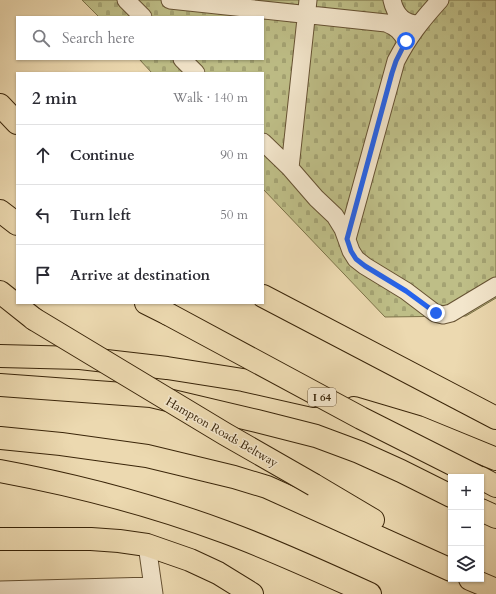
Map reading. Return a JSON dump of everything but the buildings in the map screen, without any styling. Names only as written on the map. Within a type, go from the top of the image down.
[{"type":"main road","points":[[0,105],[16,122]]},
{"type":"main road","points":[[0,125],[16,139]]},
{"type":"main road","points":[[0,211],[16,223]]},
{"type":"main road","name":"Hampton Roads Beltway","points":[[0,292],[34,319],[211,426],[352,508],[424,547],[448,557]]},
{"type":"main road","points":[[264,297],[496,418]]},
{"type":"main road","name":"I 64","points":[[148,304],[361,418],[472,474]]},
{"type":"main road","points":[[0,356],[80,358],[167,368],[243,380],[310,395],[418,427],[496,459]]},
{"type":"main road","points":[[0,385],[151,396],[316,436],[366,455],[448,494]]},
{"type":"main road","points":[[0,400],[151,396]]},
{"type":"main road","points":[[0,438],[61,444],[147,456],[234,477],[267,487],[448,569]]},
{"type":"main road","points":[[0,471],[140,503],[224,531],[275,551],[370,594]]},
{"type":"main road","name":"I 64","points":[[484,480],[496,486]]},
{"type":"main road","points":[[484,511],[496,517]]},
{"type":"main road","points":[[0,539],[91,539],[147,545],[190,560],[218,573],[252,594]]},
{"type":"lane","points":[[126,0],[142,16]]},
{"type":"lane","points":[[170,0],[308,7],[386,23],[395,27],[403,34],[406,41]]},
{"type":"lane","points":[[392,0],[394,9],[399,17],[405,22],[419,24]]},
{"type":"lane","points":[[347,239],[396,61],[406,41],[440,0]]},
{"type":"lane","points":[[290,168],[308,7]]},
{"type":"lane","points":[[183,60],[195,72]]},
{"type":"lane","points":[[264,143],[335,216],[343,229],[351,251],[356,259],[406,291],[436,313],[443,315],[451,313],[496,286]]},
{"type":"lane","points":[[0,590],[154,590],[147,545]]},
{"type":"green space","points":[[82,0],[496,0],[496,298],[466,316],[385,317],[264,190],[264,72],[151,72],[140,60],[264,60],[264,16],[98,16]]},
{"type":"route","points":[[406,41],[392,73],[347,239],[351,251],[356,259],[406,291],[436,313]]}]
